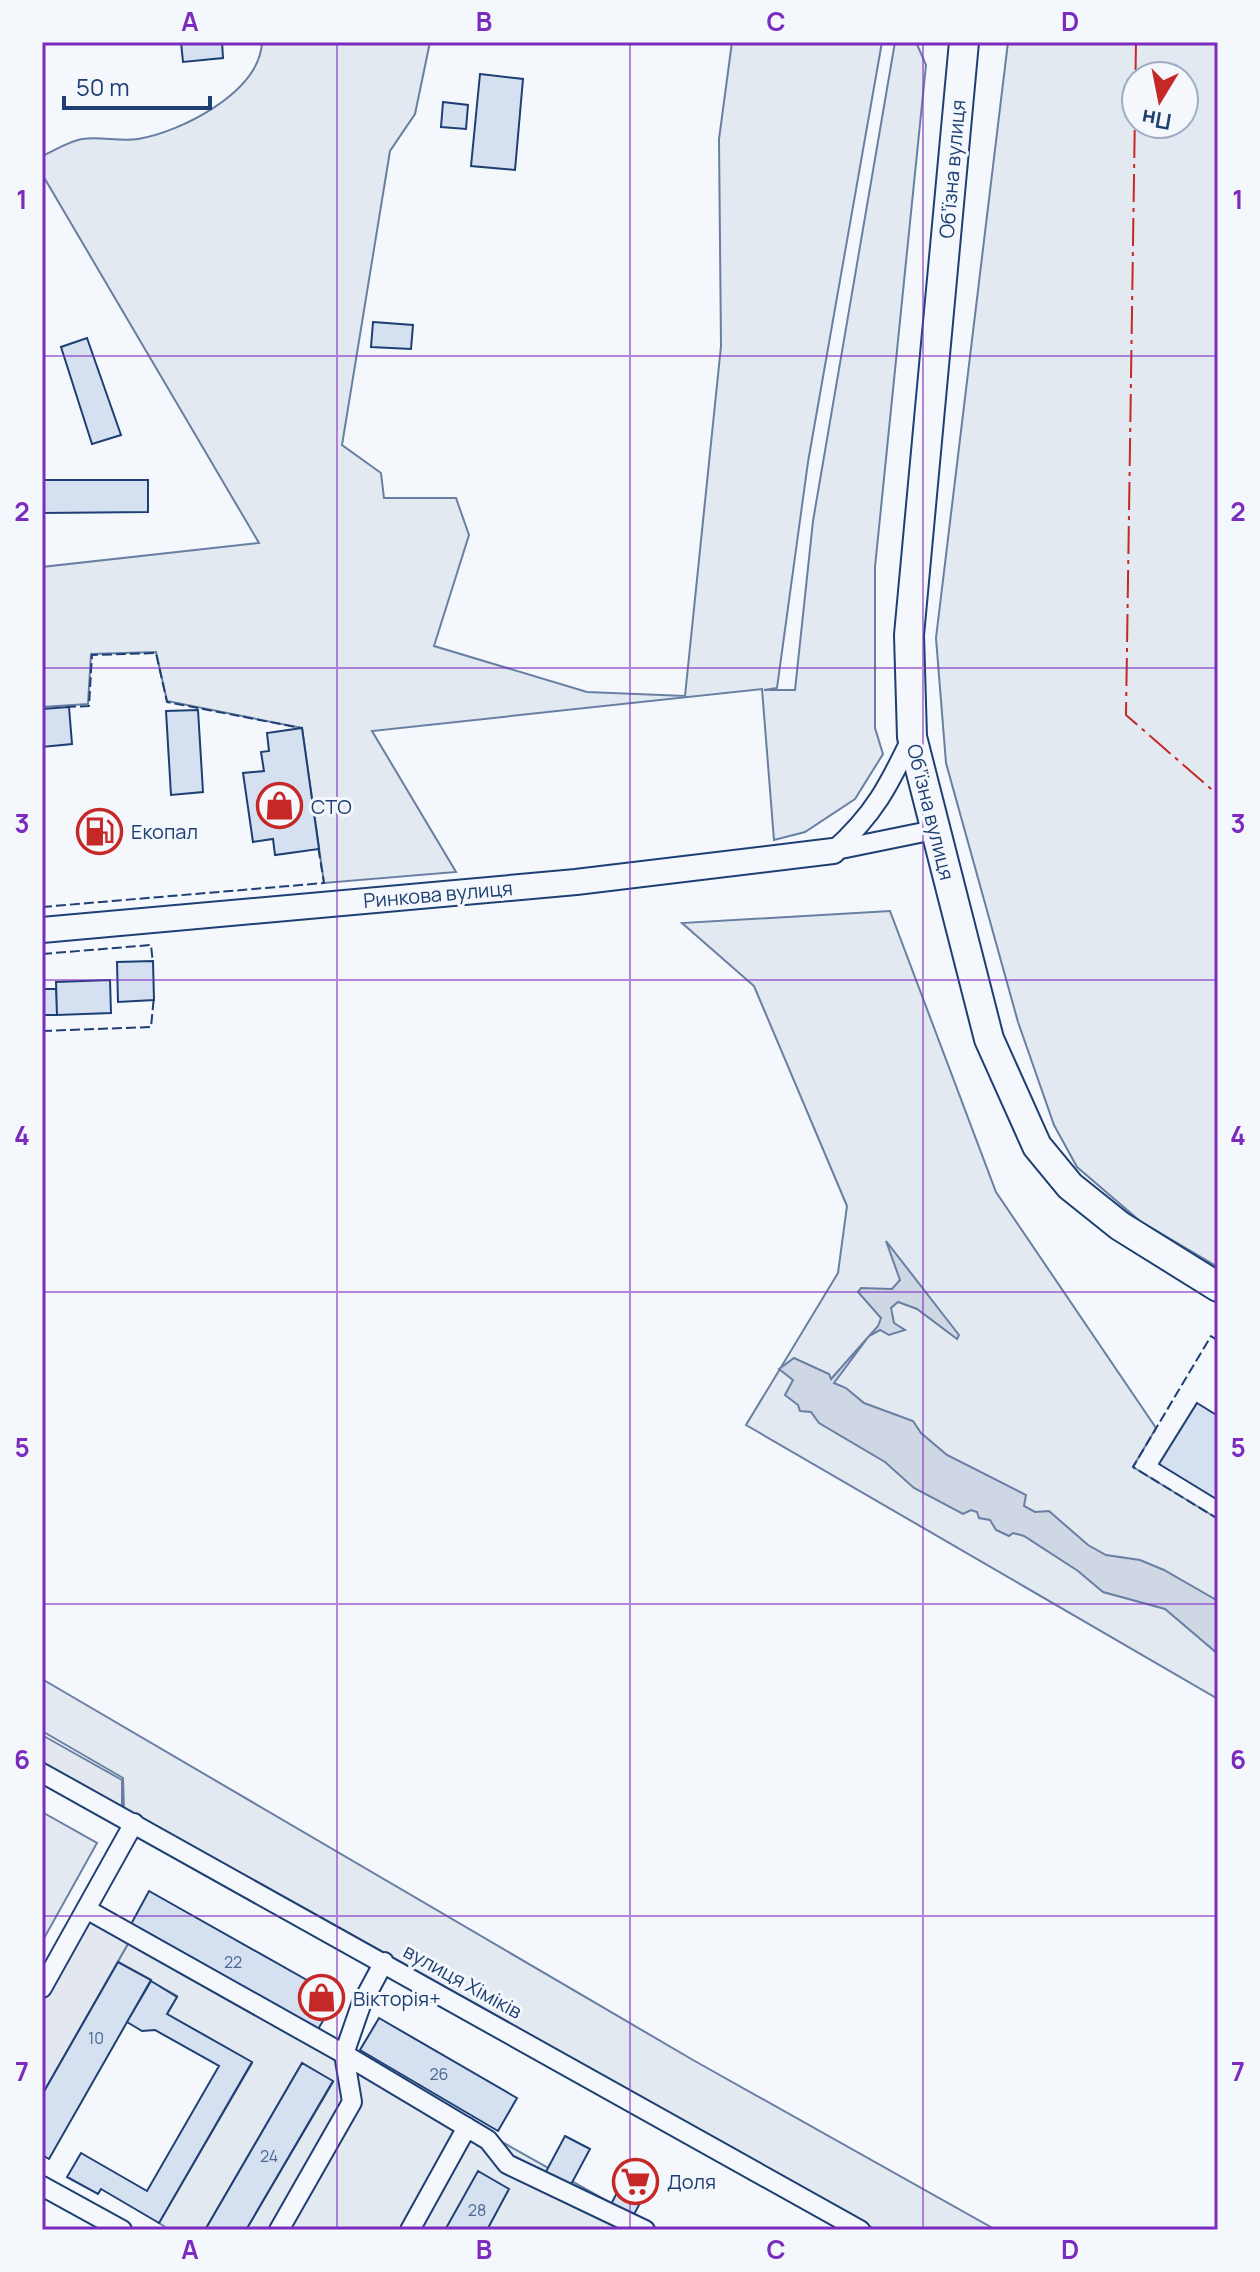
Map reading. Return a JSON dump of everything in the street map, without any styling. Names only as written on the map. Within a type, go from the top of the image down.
[{"type":"main road","name":"Обʼїзна вулиця","points":[[964,42],[909,635],[912,737],[989,1039],[1037,1146],[1070,1186],[1120,1226],[1218,1287]]},
{"type":"main road","name":"Ринкова вулиця","points":[[42,930],[576,882],[833,851]]},
{"type":"street","points":[[833,851],[863,825],[879,805],[912,737]]},
{"type":"street","name":"Ринкова вулиця","points":[[833,851],[934,830]]},
{"type":"street","name":"вулиця Хіміків","points":[[42,1773],[860,2230]]},
{"type":"street","points":[[42,1988],[134,1823]]},
{"type":"street","points":[[86,1909],[467,2127],[488,2140],[507,2164],[645,2230]]},
{"type":"street","points":[[279,2230],[352,2102],[344,2054],[361,2005],[384,1962]]},
{"type":"street","points":[[410,2230],[467,2127]]},
{"type":"street","points":[[42,2186],[122,2230]]},
{"type":"shaded area","points":[[262,42],[430,42],[415,114],[390,151],[342,445],[381,473],[384,498],[456,498],[469,535],[434,646],[587,692],[685,696],[721,346],[719,139],[732,42],[882,42],[808,462],[777,688],[764,690],[795,690],[813,521],[895,42],[916,42],[926,65],[875,567],[875,728],[883,754],[855,799],[805,832],[774,840],[762,689],[372,731],[456,872],[324,883],[302,728],[167,701],[156,652],[91,654],[88,704],[42,707],[42,567],[259,543],[42,174],[42,156],[77,140],[138,139],[196,118],[233,93],[248,77],[258,60]]},
{"type":"shaded area","points":[[1008,42],[1218,42],[1218,1267],[1140,1221],[1077,1167],[1054,1125],[1018,1022],[946,763],[936,638]]},
{"type":"shaded area","points":[[890,911],[996,1192],[1156,1428],[1133,1467],[1218,1519],[1218,1699],[746,1425],[838,1273],[847,1206],[754,986],[682,923]]},
{"type":"shaded area","points":[[886,1241],[959,1335],[957,1339],[917,1309],[898,1302],[891,1308],[894,1323],[905,1330],[889,1335],[880,1330],[869,1336],[881,1318],[858,1292],[861,1288],[892,1289],[900,1280]]},
{"type":"shaded area","points":[[868,1337],[834,1383],[846,1388],[864,1403],[913,1421],[921,1433],[947,1455],[1026,1495],[1024,1506],[1035,1512],[1049,1511],[1088,1545],[1106,1555],[1140,1560],[1164,1570],[1218,1601],[1218,1654],[1165,1609],[1103,1592],[1078,1571],[1024,1536],[1013,1533],[1009,1536],[996,1530],[990,1520],[979,1518],[977,1512],[971,1510],[963,1514],[914,1488],[885,1462],[819,1423],[811,1412],[800,1411],[798,1405],[785,1395],[793,1380],[779,1369],[794,1358],[829,1374],[831,1379]]},
{"type":"shaded area","points":[[42,1679],[693,2060],[996,2230],[877,2230],[124,1810],[123,1778],[42,1731]]},
{"type":"shaded area","points":[[42,1735],[122,1780],[122,1809],[42,1764]]},
{"type":"shaded area","points":[[42,1812],[97,1843],[42,1942]]},
{"type":"shaded area","points":[[86,1909],[133,1935],[42,2095],[42,1988]]},
{"type":"shaded area","points":[[133,1935],[659,2230],[246,2230],[333,2082],[302,2063],[205,2230],[170,2230],[159,2223],[252,2063],[167,2014],[177,1996],[117,1963]]},
{"type":"building","points":[[181,42],[222,42],[223,58],[183,62]]},
{"type":"building","points":[[480,74],[523,79],[515,170],[471,166]]},
{"type":"building","points":[[443,102],[468,105],[466,129],[441,127]]},
{"type":"building","points":[[373,322],[413,325],[411,349],[371,347]]},
{"type":"building","points":[[87,338],[121,435],[92,444],[61,347]]},
{"type":"building","points":[[42,480],[148,480],[148,512],[42,513]]},
{"type":"building","points":[[69,707],[72,744],[42,747],[42,709]]},
{"type":"building","points":[[198,710],[203,792],[171,795],[166,711]]},
{"type":"building","name":"СТО","points":[[302,728],[319,849],[275,855],[273,839],[253,842],[243,773],[264,771],[261,752],[269,751],[267,733]]},
{"type":"building","points":[[101,830],[116,830],[117,843],[101,843]]},
{"type":"building","points":[[153,961],[154,1000],[118,1002],[117,962]]},
{"type":"building","points":[[110,980],[111,1013],[57,1015],[56,982]]},
{"type":"building","points":[[42,989],[56,989],[57,1015],[42,1015]]},
{"type":"building","points":[[1197,1403],[1218,1416],[1218,1500],[1159,1464]]},
{"type":"building","points":[[149,1891],[337,1997],[317,2031],[130,1926]]},
{"type":"building","points":[[118,1962],[151,1980],[49,2159],[42,2155],[42,2095]]},
{"type":"building","points":[[151,1981],[177,1997],[167,2014],[252,2062],[159,2223],[101,2189],[98,2194],[67,2177],[81,2153],[147,2191],[219,2066],[155,2030],[142,2031],[127,2022]]},
{"type":"building","points":[[379,2018],[517,2098],[498,2131],[360,2050]]},
{"type":"building","points":[[302,2063],[333,2081],[246,2230],[205,2230]]},
{"type":"building","points":[[565,2136],[590,2149],[567,2192],[542,2179]]},
{"type":"building","points":[[630,2168],[653,2179],[631,2220],[609,2208]]},
{"type":"building","points":[[478,2171],[509,2189],[487,2230],[445,2230]]},
{"type":"fence","points":[[66,707],[89,706],[92,655],[156,653],[167,702],[301,728]]},
{"type":"fence","points":[[42,907],[324,883],[318,846]]},
{"type":"fence","points":[[42,954],[151,945],[153,964]]},
{"type":"fence","points":[[42,1031],[151,1027],[154,996]]},
{"type":"fence","points":[[1218,1341],[1211,1336],[1133,1467],[1218,1519]]},
{"type":"power","points":[[1136,42],[1126,715],[1218,795]]},
{"type":"place","name":"СТО","points":[[280,806]]},
{"type":"place","name":"Екопал","points":[[100,831]]},
{"type":"place","name":"Вікторія+","points":[[322,1998]]},
{"type":"place","name":"Доля","points":[[636,2181]]}]
